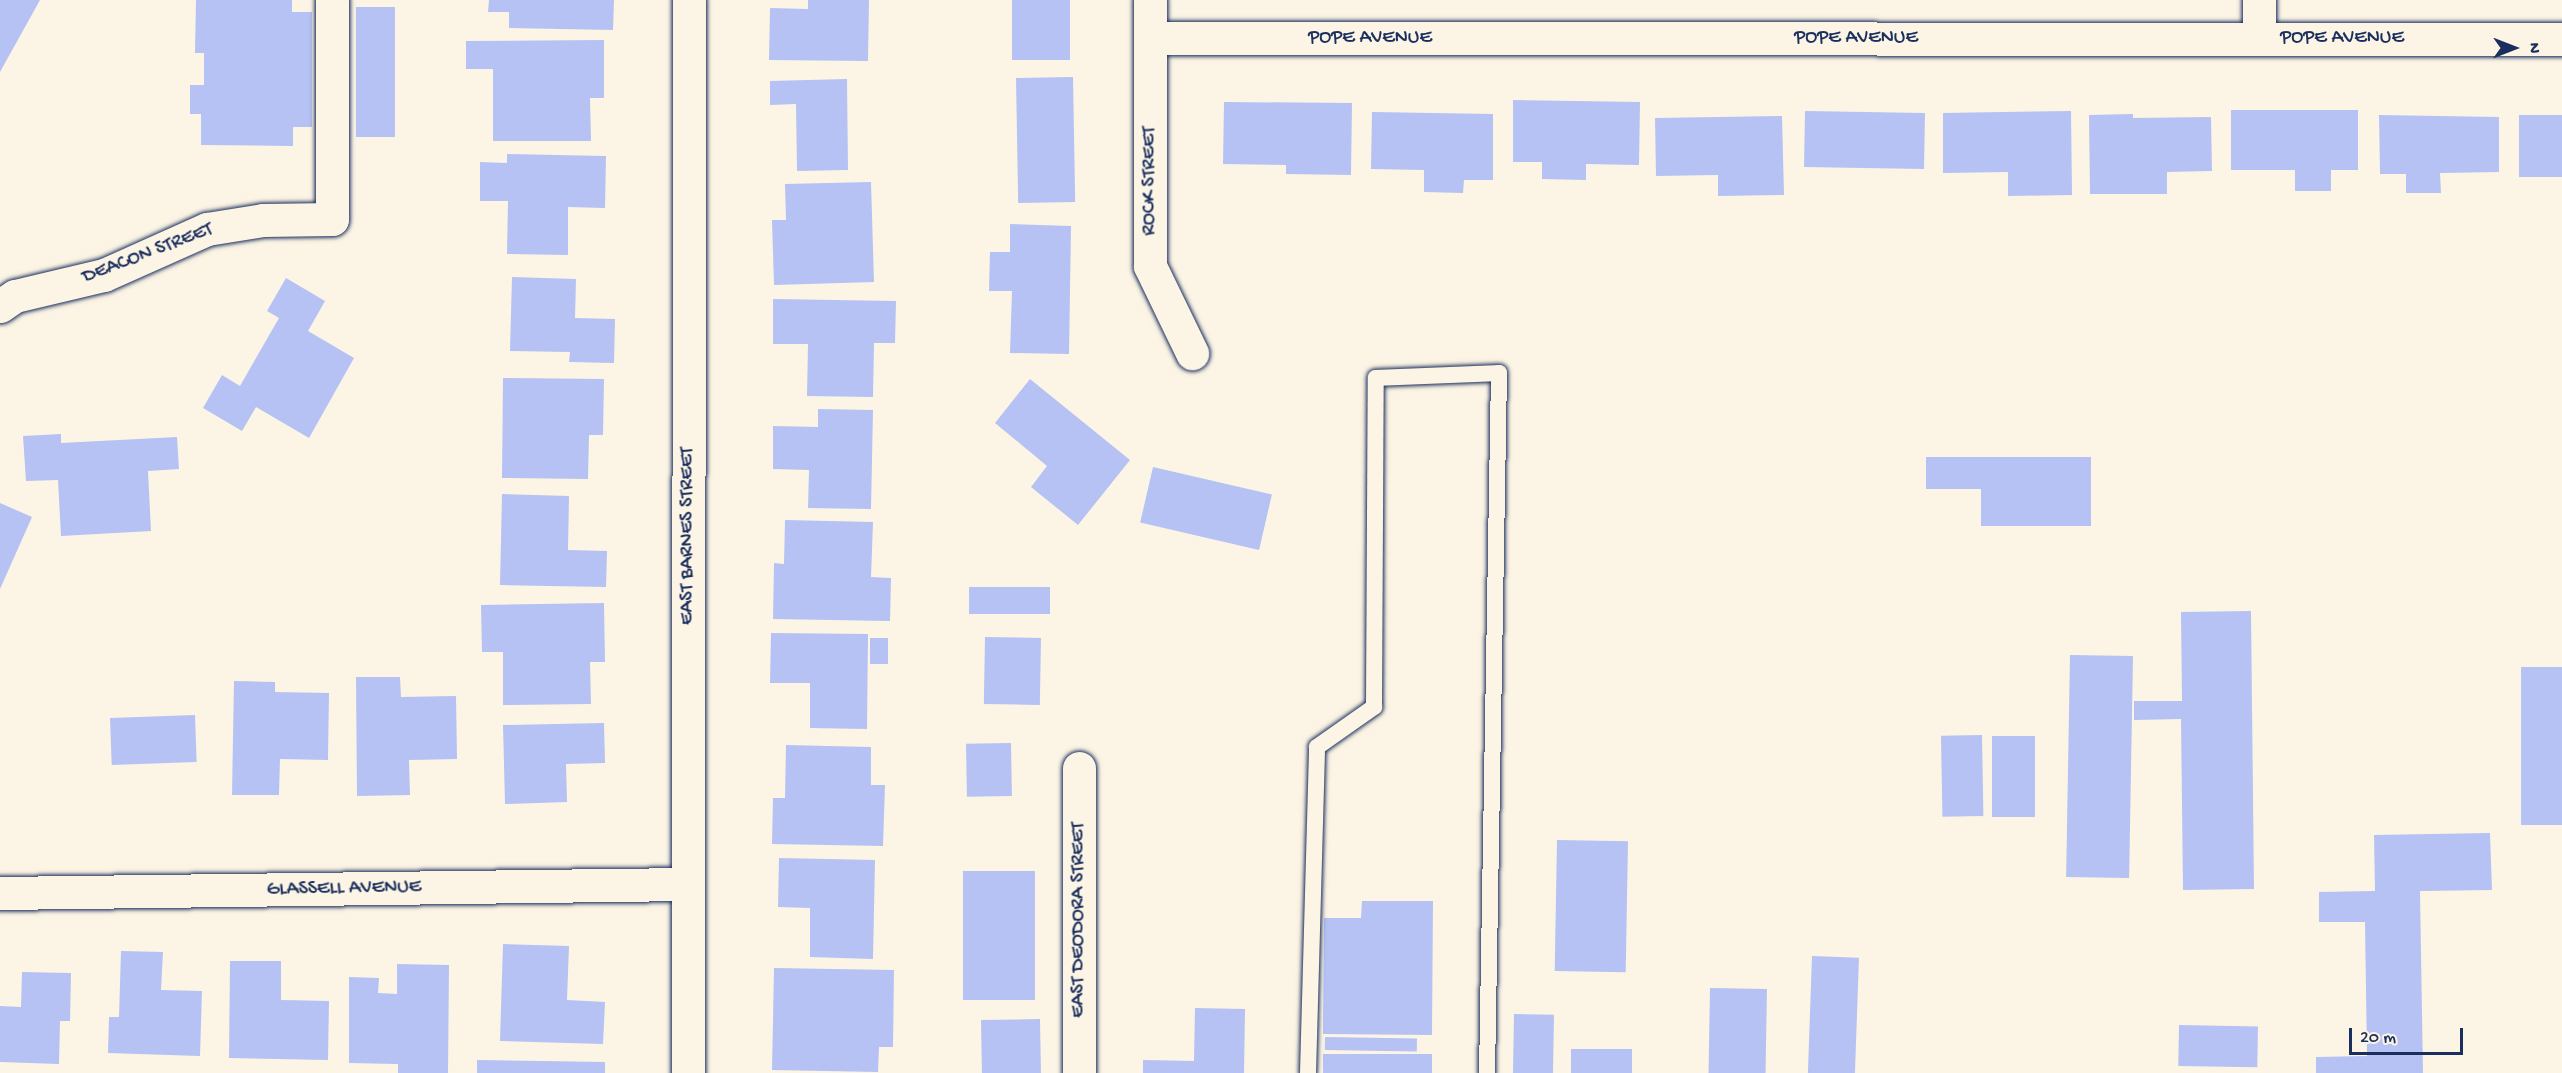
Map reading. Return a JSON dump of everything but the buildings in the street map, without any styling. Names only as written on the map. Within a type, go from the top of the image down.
[{"type":"street","name":"DEACON STREET","points":[[0,306],[15,296],[104,275],[207,229],[263,220],[332,219],[332,0]]},
{"type":"street","name":"EAST BARNES STREET","points":[[688,1073],[689,0]]},
{"type":"street","name":"ROCK STREET","points":[[1150,0],[1150,266],[1192,353]]},
{"type":"street","points":[[2259,0],[2259,38]]},
{"type":"street","name":"POPE AVENUE","points":[[1150,38],[2562,39]]},
{"type":"street","name":"EAST DEODORA STREET","points":[[1079,768],[1079,1073]]},
{"type":"street","name":"GLASSELL AVENUE","points":[[0,894],[688,884]]},
{"type":"lane","points":[[1308,1073],[1317,747],[1374,708],[1376,378],[1499,373],[1487,1073]]}]
